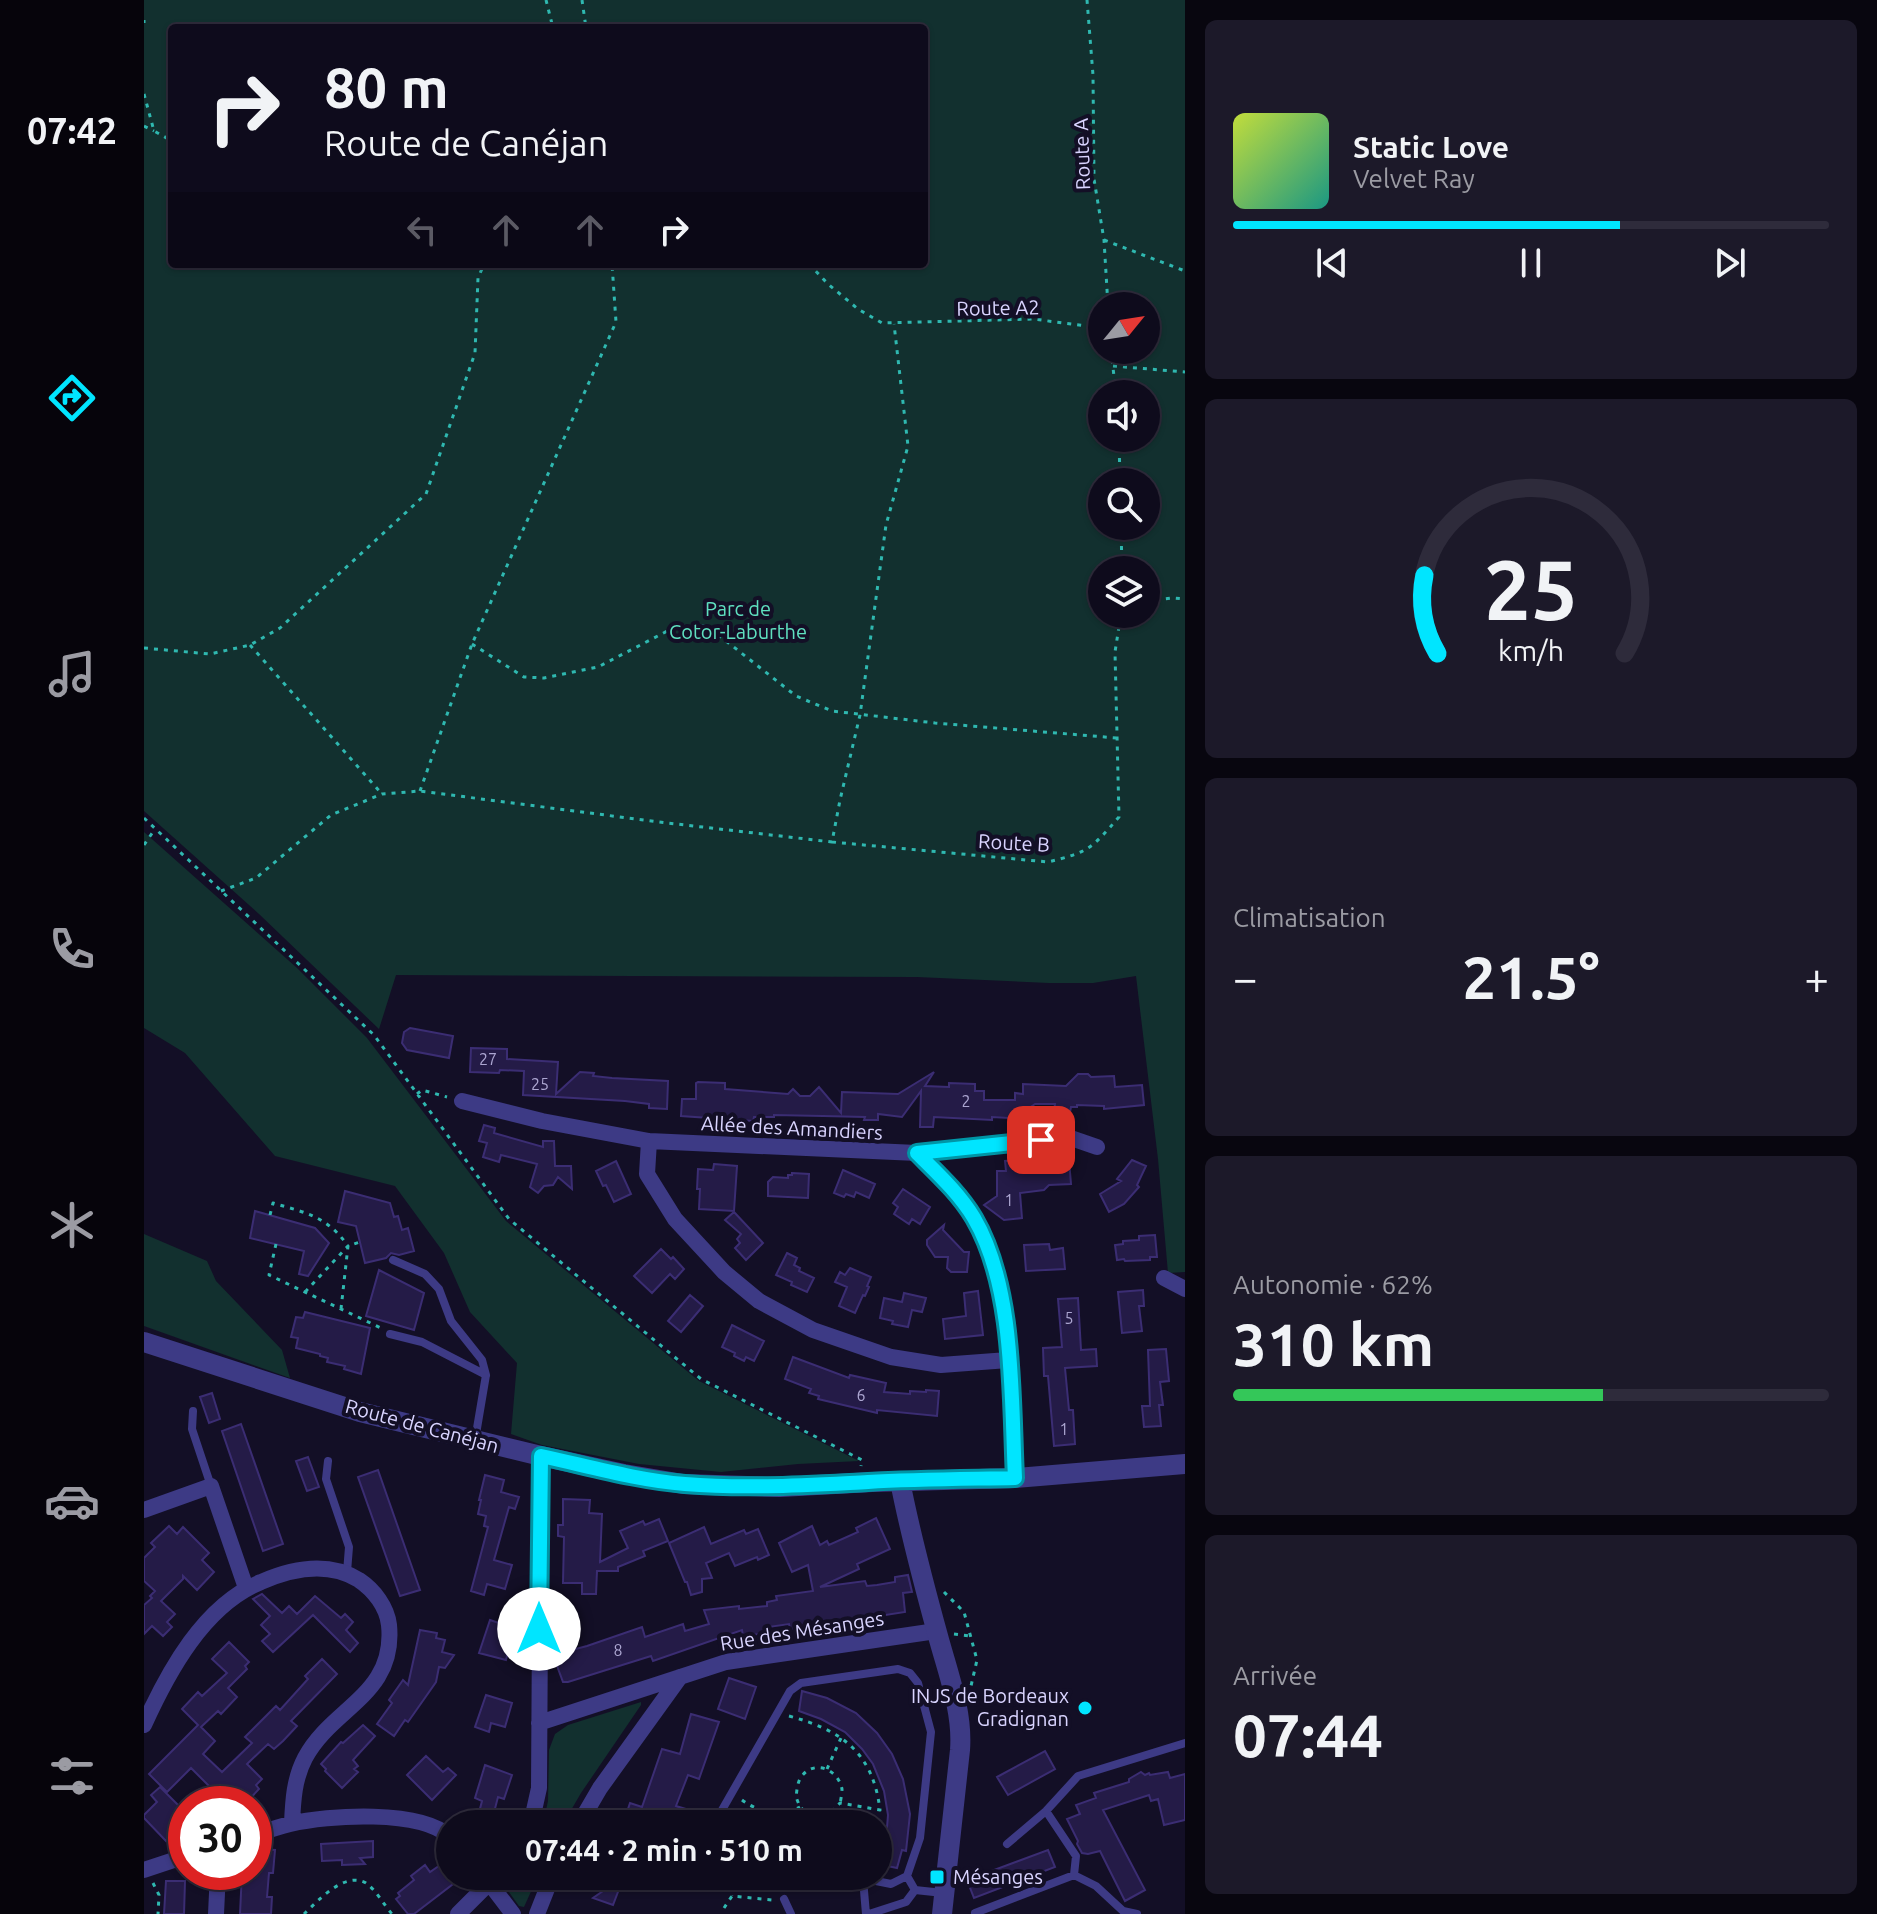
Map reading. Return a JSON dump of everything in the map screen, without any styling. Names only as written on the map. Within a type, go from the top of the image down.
[{"type":"street","name":"Allée des Amandiers","points":[[462,1101],[542,1121],[649,1141],[917,1153],[1068,1137],[1097,1147]]},
{"type":"street","points":[[649,1141],[647,1174],[675,1219],[724,1272],[759,1301],[813,1330],[891,1357],[941,1365],[1008,1360]]},
{"type":"street","points":[[917,1153],[975,1219],[999,1282],[1008,1360],[1015,1478]]},
{"type":"street","points":[[1164,1278],[1185,1289]]},
{"type":"street","name":"Route de Canéjan","points":[[144,1342],[360,1412],[541,1456],[683,1484],[780,1487],[1015,1478],[1185,1464]]},
{"type":"street","points":[[534,1810],[539,1788],[541,1456]]},
{"type":"street","points":[[900,1481],[961,1730],[942,1914]]},
{"type":"street","points":[[144,1510],[211,1486],[246,1588]]},
{"type":"street","points":[[144,1725],[185,1649],[222,1607],[246,1588],[279,1574],[325,1568],[347,1572],[366,1584],[383,1606],[388,1619],[389,1654],[382,1672],[371,1686],[319,1739],[305,1758],[296,1784],[292,1823]]},
{"type":"street","name":"Rue des Mésanges","points":[[539,1723],[726,1662],[936,1631]]},
{"type":"street","points":[[587,1810],[680,1677]]},
{"type":"street","points":[[272,1829],[292,1823],[331,1818],[402,1818],[436,1828]]},
{"type":"street","points":[[145,1869],[168,1862]]},
{"type":"street","points":[[216,1914],[217,1890]]},
{"type":"street","points":[[458,1914],[479,1890]]},
{"type":"street","points":[[498,1890],[513,1914]]},
{"type":"street","points":[[537,1914],[546,1890]]},
{"type":"lane","points":[[393,1260],[425,1274],[439,1289],[451,1321],[482,1360],[486,1375],[475,1441]]},
{"type":"lane","points":[[390,1334],[422,1342],[486,1375]]},
{"type":"lane","points":[[193,1411],[192,1429],[211,1486]]},
{"type":"lane","points":[[328,1461],[326,1479],[349,1547],[347,1572]]},
{"type":"lane","points":[[722,1810],[790,1691],[801,1683],[898,1669],[910,1673],[918,1683],[931,1732],[920,1838],[907,1876],[892,1884]]},
{"type":"lane","points":[[1007,1844],[1046,1811],[1078,1776],[1185,1743]]},
{"type":"lane","points":[[1046,1811],[1076,1856],[1074,1875]]},
{"type":"lane","points":[[975,1913],[1074,1875],[1096,1886],[1123,1911],[1137,1914]]},
{"type":"lane","points":[[907,1876],[915,1890]]},
{"type":"lane","points":[[865,1890],[868,1914],[906,1902],[915,1890]]},
{"type":"lane","points":[[892,1890],[894,1906]]},
{"type":"lane","points":[[915,1890],[944,1893]]},
{"type":"lane","points":[[784,1899],[791,1914]]},
{"type":"path","points":[[546,0],[552,24]]},
{"type":"path","points":[[582,0],[585,24]]},
{"type":"path","name":"Route A","points":[[1087,0],[1093,75],[1094,179],[1104,240],[1107,292]]},
{"type":"path","points":[[144,94],[154,131]]},
{"type":"path","points":[[144,126],[168,139]]},
{"type":"path","points":[[1104,240],[1185,271]]},
{"type":"path","points":[[144,648],[210,654],[250,645],[280,628],[426,494],[475,353],[478,278],[482,268]]},
{"type":"path","points":[[420,791],[472,644],[616,322],[612,268]]},
{"type":"path","points":[[813,268],[858,309],[882,323],[894,324],[908,446],[886,525],[860,715],[832,842]]},
{"type":"path","name":"Route A2","points":[[894,324],[1033,319],[1088,326]]},
{"type":"path","points":[[1114,380],[1113,366],[1185,372]]},
{"type":"path","points":[[1160,599],[1185,599]]},
{"type":"path","points":[[472,644],[524,677],[544,678],[598,667],[677,626],[707,626],[796,696],[832,711],[1117,738]]},
{"type":"path","name":"Route B","points":[[221,891],[256,878],[331,815],[382,794],[420,791],[832,842],[1048,862],[1079,854],[1095,845],[1119,817],[1115,652],[1119,628]]},
{"type":"path","points":[[250,645],[382,794]]},
{"type":"path","points":[[144,818],[374,1035],[509,1219],[701,1379],[862,1460],[861,1466],[872,1482]]},
{"type":"path","points":[[144,845],[155,829]]},
{"type":"path","points":[[417,1094],[422,1090],[462,1101]]},
{"type":"path","points":[[270,1215],[273,1203],[313,1216],[337,1231],[348,1246],[341,1309]]},
{"type":"path","points":[[306,1291],[348,1246],[360,1242]]},
{"type":"path","points":[[276,1244],[269,1275],[373,1323],[390,1334]]},
{"type":"path","points":[[777,1712],[827,1728],[858,1753],[878,1790],[880,1810],[840,1803]]},
{"type":"path","points":[[827,1769],[841,1738]]},
{"type":"path","points":[[804,1810],[796,1797],[801,1776],[819,1767],[827,1769],[838,1779],[842,1790],[840,1803],[833,1810]]},
{"type":"path","points":[[733,1792],[749,1805],[762,1810]]},
{"type":"path","points":[[794,1810],[800,1807]]},
{"type":"path","points":[[145,1869],[159,1895],[158,1914]]},
{"type":"path","points":[[304,1914],[334,1886],[357,1881],[367,1884],[392,1914]]},
{"type":"path","points":[[729,1890],[732,1896]]},
{"type":"path","points":[[732,1896],[764,1901],[784,1899]]},
{"type":"path","points":[[724,1908],[732,1896]]},
{"type":"green space","name":"Parc de Cotor-Laburthe","points":[[144,0],[1185,0],[1185,1272],[1168,1273],[1136,976],[1093,983],[1049,983],[917,977],[396,975],[379,1029],[259,914],[144,811]]},
{"type":"green space","points":[[144,832],[297,968],[367,1038],[506,1221],[699,1381],[859,1461],[721,1472],[639,1464],[542,1445],[511,1434],[517,1363],[470,1312],[444,1253],[395,1186],[275,1156],[185,1053],[144,1028]]},
{"type":"green space","points":[[144,1234],[207,1261],[216,1281],[282,1350],[290,1378],[144,1326]]},
{"type":"green space","points":[[641,1702],[571,1810],[546,1810],[549,1750],[555,1734],[568,1725]]},
{"type":"green space","points":[[507,1890],[532,1890],[524,1907],[519,1906]]},
{"type":"building","points":[[410,1028],[453,1036],[449,1058],[407,1050],[402,1043],[404,1032]]},
{"type":"building","points":[[471,1048],[507,1049],[507,1059],[558,1062],[556,1094],[580,1072],[612,1078],[668,1081],[667,1109],[625,1101],[523,1095],[524,1071],[470,1072]]},
{"type":"building","points":[[934,1072],[925,1086],[975,1084],[975,1091],[984,1091],[984,1100],[1015,1100],[1015,1093],[1023,1094],[1023,1084],[1066,1086],[1078,1074],[1114,1076],[1115,1087],[1142,1085],[1144,1105],[1104,1109],[1104,1106],[1077,1105],[1071,1107],[1070,1112],[1054,1111],[1055,1104],[1035,1104],[1025,1111],[1025,1119],[934,1117],[933,1127],[920,1127],[921,1091],[902,1117],[878,1114],[878,1120],[774,1115],[754,1117],[753,1121],[681,1116],[682,1099],[696,1099],[698,1082],[725,1083],[725,1089],[788,1094],[793,1089],[800,1096],[810,1096],[819,1087],[841,1113],[842,1092],[898,1094]]},
{"type":"building","points":[[484,1125],[495,1128],[494,1133],[543,1147],[543,1141],[554,1141],[555,1166],[571,1166],[572,1189],[558,1177],[553,1185],[544,1186],[538,1193],[530,1187],[537,1164],[501,1155],[499,1162],[483,1157],[487,1143],[479,1141]]},
{"type":"building","points":[[1018,1160],[1018,1164],[1069,1160],[1071,1184],[1049,1185],[1044,1190],[1020,1193],[1022,1218],[1004,1220],[984,1205],[997,1196],[997,1171],[1006,1171],[1005,1161]]},
{"type":"building","points":[[1132,1160],[1146,1166],[1137,1185],[1139,1187],[1124,1204],[1109,1212],[1100,1194],[1121,1181],[1117,1179]]},
{"type":"building","points":[[616,1161],[631,1194],[614,1202],[596,1171]]},
{"type":"building","points":[[714,1164],[737,1166],[734,1211],[699,1209],[698,1169],[713,1170]]},
{"type":"building","points":[[843,1170],[875,1184],[869,1198],[856,1192],[854,1197],[834,1193]]},
{"type":"building","points":[[792,1173],[809,1174],[808,1198],[768,1196],[768,1182],[773,1177],[788,1178]]},
{"type":"building","points":[[903,1189],[930,1207],[920,1224],[912,1219],[909,1224],[894,1214],[898,1207],[893,1203]]},
{"type":"building","points":[[345,1191],[390,1203],[402,1230],[408,1228],[414,1251],[399,1255],[391,1253],[386,1258],[365,1263],[356,1226],[338,1222]]},
{"type":"building","points":[[255,1211],[315,1228],[329,1243],[308,1276],[299,1274],[304,1251],[250,1238]]},
{"type":"building","points":[[734,1212],[763,1243],[746,1260],[735,1248],[740,1243],[737,1239],[741,1234],[725,1220]]},
{"type":"building","points":[[944,1225],[943,1230],[964,1252],[969,1252],[967,1272],[951,1272],[947,1268],[948,1257],[935,1257],[927,1245],[927,1240]]},
{"type":"building","points":[[1155,1235],[1157,1257],[1150,1257],[1150,1260],[1117,1260],[1115,1245],[1139,1240],[1139,1236]]},
{"type":"building","points":[[1049,1244],[1050,1250],[1063,1248],[1065,1269],[1026,1271],[1024,1245]]},
{"type":"building","points":[[661,1249],[684,1269],[675,1279],[670,1274],[652,1293],[634,1276]]},
{"type":"building","points":[[787,1253],[797,1258],[794,1265],[800,1268],[799,1271],[814,1278],[807,1292],[776,1275]]},
{"type":"building","points":[[850,1268],[871,1277],[855,1313],[839,1306],[847,1287],[835,1282],[840,1272],[845,1275]]},
{"type":"building","points":[[379,1270],[424,1293],[414,1330],[366,1316]]},
{"type":"building","points":[[1143,1290],[1144,1306],[1139,1306],[1142,1331],[1122,1333],[1118,1292]]},
{"type":"building","points":[[978,1291],[983,1335],[945,1339],[943,1319],[966,1316],[964,1293]]},
{"type":"building","points":[[904,1293],[926,1298],[922,1312],[912,1310],[908,1327],[880,1318],[884,1298],[902,1302]]},
{"type":"building","points":[[690,1295],[703,1306],[681,1332],[668,1321]]},
{"type":"building","points":[[1078,1298],[1081,1350],[1096,1349],[1097,1366],[1065,1368],[1069,1410],[1073,1410],[1075,1444],[1054,1446],[1043,1348],[1062,1347],[1058,1299]]},
{"type":"building","points":[[305,1312],[370,1328],[361,1374],[327,1362],[328,1358],[320,1354],[296,1348],[298,1338],[291,1337],[296,1317],[303,1318]]},
{"type":"building","points":[[732,1325],[764,1341],[754,1361],[746,1357],[744,1361],[722,1347]]},
{"type":"building","points":[[1166,1349],[1169,1381],[1160,1382],[1163,1405],[1159,1405],[1161,1426],[1144,1427],[1142,1406],[1150,1406],[1148,1350]]},
{"type":"building","points":[[793,1357],[849,1378],[850,1375],[886,1383],[884,1392],[910,1394],[910,1391],[939,1391],[937,1416],[877,1410],[877,1413],[818,1399],[819,1396],[809,1393],[811,1389],[785,1379]]},
{"type":"building","points":[[212,1393],[220,1419],[209,1423],[200,1397]]},
{"type":"building","points":[[241,1424],[283,1544],[263,1551],[222,1431]]},
{"type":"building","points":[[308,1457],[319,1487],[307,1491],[296,1461]]},
{"type":"building","points":[[378,1470],[420,1590],[400,1596],[358,1477]]},
{"type":"building","points":[[485,1475],[504,1480],[501,1492],[519,1497],[515,1509],[509,1507],[494,1560],[512,1565],[505,1589],[487,1584],[484,1595],[471,1591],[488,1527],[484,1526],[486,1516],[478,1514]]},
{"type":"building","points":[[563,1499],[590,1500],[589,1513],[602,1514],[600,1562],[628,1548],[620,1531],[643,1521],[645,1525],[659,1519],[668,1541],[643,1551],[645,1556],[618,1567],[618,1571],[597,1571],[596,1594],[582,1594],[582,1583],[563,1583],[564,1537],[558,1536],[558,1525],[563,1525]]},
{"type":"building","points":[[876,1518],[890,1549],[857,1564],[859,1569],[820,1587],[865,1581],[867,1586],[877,1585],[895,1582],[895,1577],[908,1575],[912,1592],[903,1593],[905,1612],[815,1626],[816,1629],[803,1631],[803,1627],[790,1629],[789,1624],[768,1627],[768,1633],[743,1636],[742,1630],[653,1661],[651,1656],[563,1682],[553,1655],[642,1627],[645,1637],[683,1624],[685,1631],[709,1624],[704,1610],[767,1606],[767,1602],[777,1600],[776,1596],[813,1591],[808,1565],[792,1572],[779,1543],[812,1526],[820,1545],[827,1541],[829,1545],[858,1532],[856,1528]]},
{"type":"building","points":[[169,1526],[177,1534],[183,1527],[209,1553],[202,1560],[214,1572],[197,1590],[183,1576],[161,1601],[175,1614],[167,1622],[172,1627],[163,1636],[152,1626],[144,1634],[144,1605],[155,1591],[144,1581],[144,1558],[155,1547],[151,1543]]},
{"type":"building","points":[[704,1527],[711,1544],[744,1530],[746,1534],[758,1529],[769,1555],[735,1566],[729,1553],[706,1563],[712,1578],[702,1579],[702,1592],[691,1595],[669,1543]]},
{"type":"building","points":[[262,1594],[282,1613],[289,1606],[297,1614],[315,1596],[341,1618],[345,1614],[353,1622],[346,1630],[358,1643],[350,1652],[313,1615],[273,1652],[262,1641],[270,1634],[261,1625],[270,1616],[253,1599]]},
{"type":"building","points":[[490,1620],[505,1625],[502,1633],[512,1636],[506,1660],[479,1653]]},
{"type":"building","points":[[420,1630],[437,1633],[436,1638],[445,1640],[442,1652],[454,1655],[445,1668],[439,1667],[436,1682],[408,1722],[405,1720],[394,1736],[377,1724],[403,1680],[408,1685]]},
{"type":"building","points":[[229,1642],[249,1662],[245,1666],[247,1669],[228,1688],[237,1697],[221,1714],[218,1711],[201,1727],[215,1741],[203,1754],[222,1772],[252,1743],[245,1737],[276,1706],[280,1710],[322,1659],[337,1674],[291,1721],[297,1726],[283,1741],[274,1749],[268,1744],[247,1764],[262,1779],[257,1786],[209,1786],[191,1768],[173,1786],[168,1786],[167,1792],[149,1774],[198,1725],[182,1709],[198,1692],[202,1696],[227,1673],[212,1659]]},
{"type":"building","points":[[729,1678],[756,1687],[745,1719],[718,1709]]},
{"type":"building","points":[[802,1691],[827,1698],[856,1713],[877,1733],[892,1754],[903,1779],[910,1814],[906,1851],[902,1850],[897,1868],[892,1867],[892,1810],[887,1810],[884,1791],[873,1764],[845,1732],[799,1711]]},
{"type":"building","points":[[486,1695],[512,1703],[505,1727],[491,1723],[489,1732],[475,1727]]},
{"type":"building","points":[[691,1714],[719,1722],[699,1779],[688,1775],[676,1806],[689,1810],[628,1810],[630,1803],[642,1807],[662,1749],[680,1754]]},
{"type":"building","points":[[363,1725],[375,1736],[353,1760],[358,1766],[354,1769],[358,1772],[342,1788],[321,1764],[341,1742]]},
{"type":"building","points":[[1045,1751],[1055,1769],[1008,1795],[997,1777]]},
{"type":"building","points":[[426,1756],[443,1772],[448,1768],[456,1775],[432,1800],[407,1775]]},
{"type":"building","points":[[485,1765],[512,1775],[504,1799],[498,1797],[495,1810],[480,1810],[482,1801],[475,1798]]},
{"type":"building","points":[[1141,1772],[1150,1775],[1168,1772],[1170,1778],[1185,1774],[1185,1820],[1164,1825],[1158,1799],[1151,1801],[1149,1795],[1103,1810],[1145,1890],[1125,1901],[1100,1851],[1082,1853],[1067,1819],[1080,1814],[1076,1805],[1096,1798],[1094,1793],[1129,1782]]},
{"type":"building","points":[[160,1787],[168,1795],[166,1841],[144,1818],[157,1802],[151,1795]]},
{"type":"building","points":[[373,1841],[373,1857],[360,1858],[365,1864],[342,1865],[342,1860],[322,1861],[321,1844]]},
{"type":"building","points":[[272,1850],[275,1850],[272,1873]]},
{"type":"building","points":[[1048,1850],[1055,1867],[974,1898],[967,1880]]},
{"type":"building","points":[[425,1865],[430,1872],[436,1868],[436,1890],[445,1890],[414,1914],[408,1914],[396,1899],[400,1896],[398,1893],[414,1880],[411,1876]]},
{"type":"building","points":[[168,1881],[168,1890],[185,1890],[184,1914],[164,1914]]},
{"type":"building","points":[[241,1890],[268,1890],[267,1897],[272,1897],[271,1914],[240,1914]]},
{"type":"building","points":[[601,1890],[619,1890],[613,1905],[593,1898],[603,1891]]},
{"type":"place","name":"INJS de Bordeaux Gradignan","points":[[1085,1708]]},
{"type":"place","name":"Mésanges","points":[[937,1877]]},
{"type":"route","points":[[539,1629],[541,1456],[683,1484],[780,1487],[1015,1478],[1003,1303],[993,1262],[975,1219],[965,1204],[917,1153],[1041,1140]]}]
